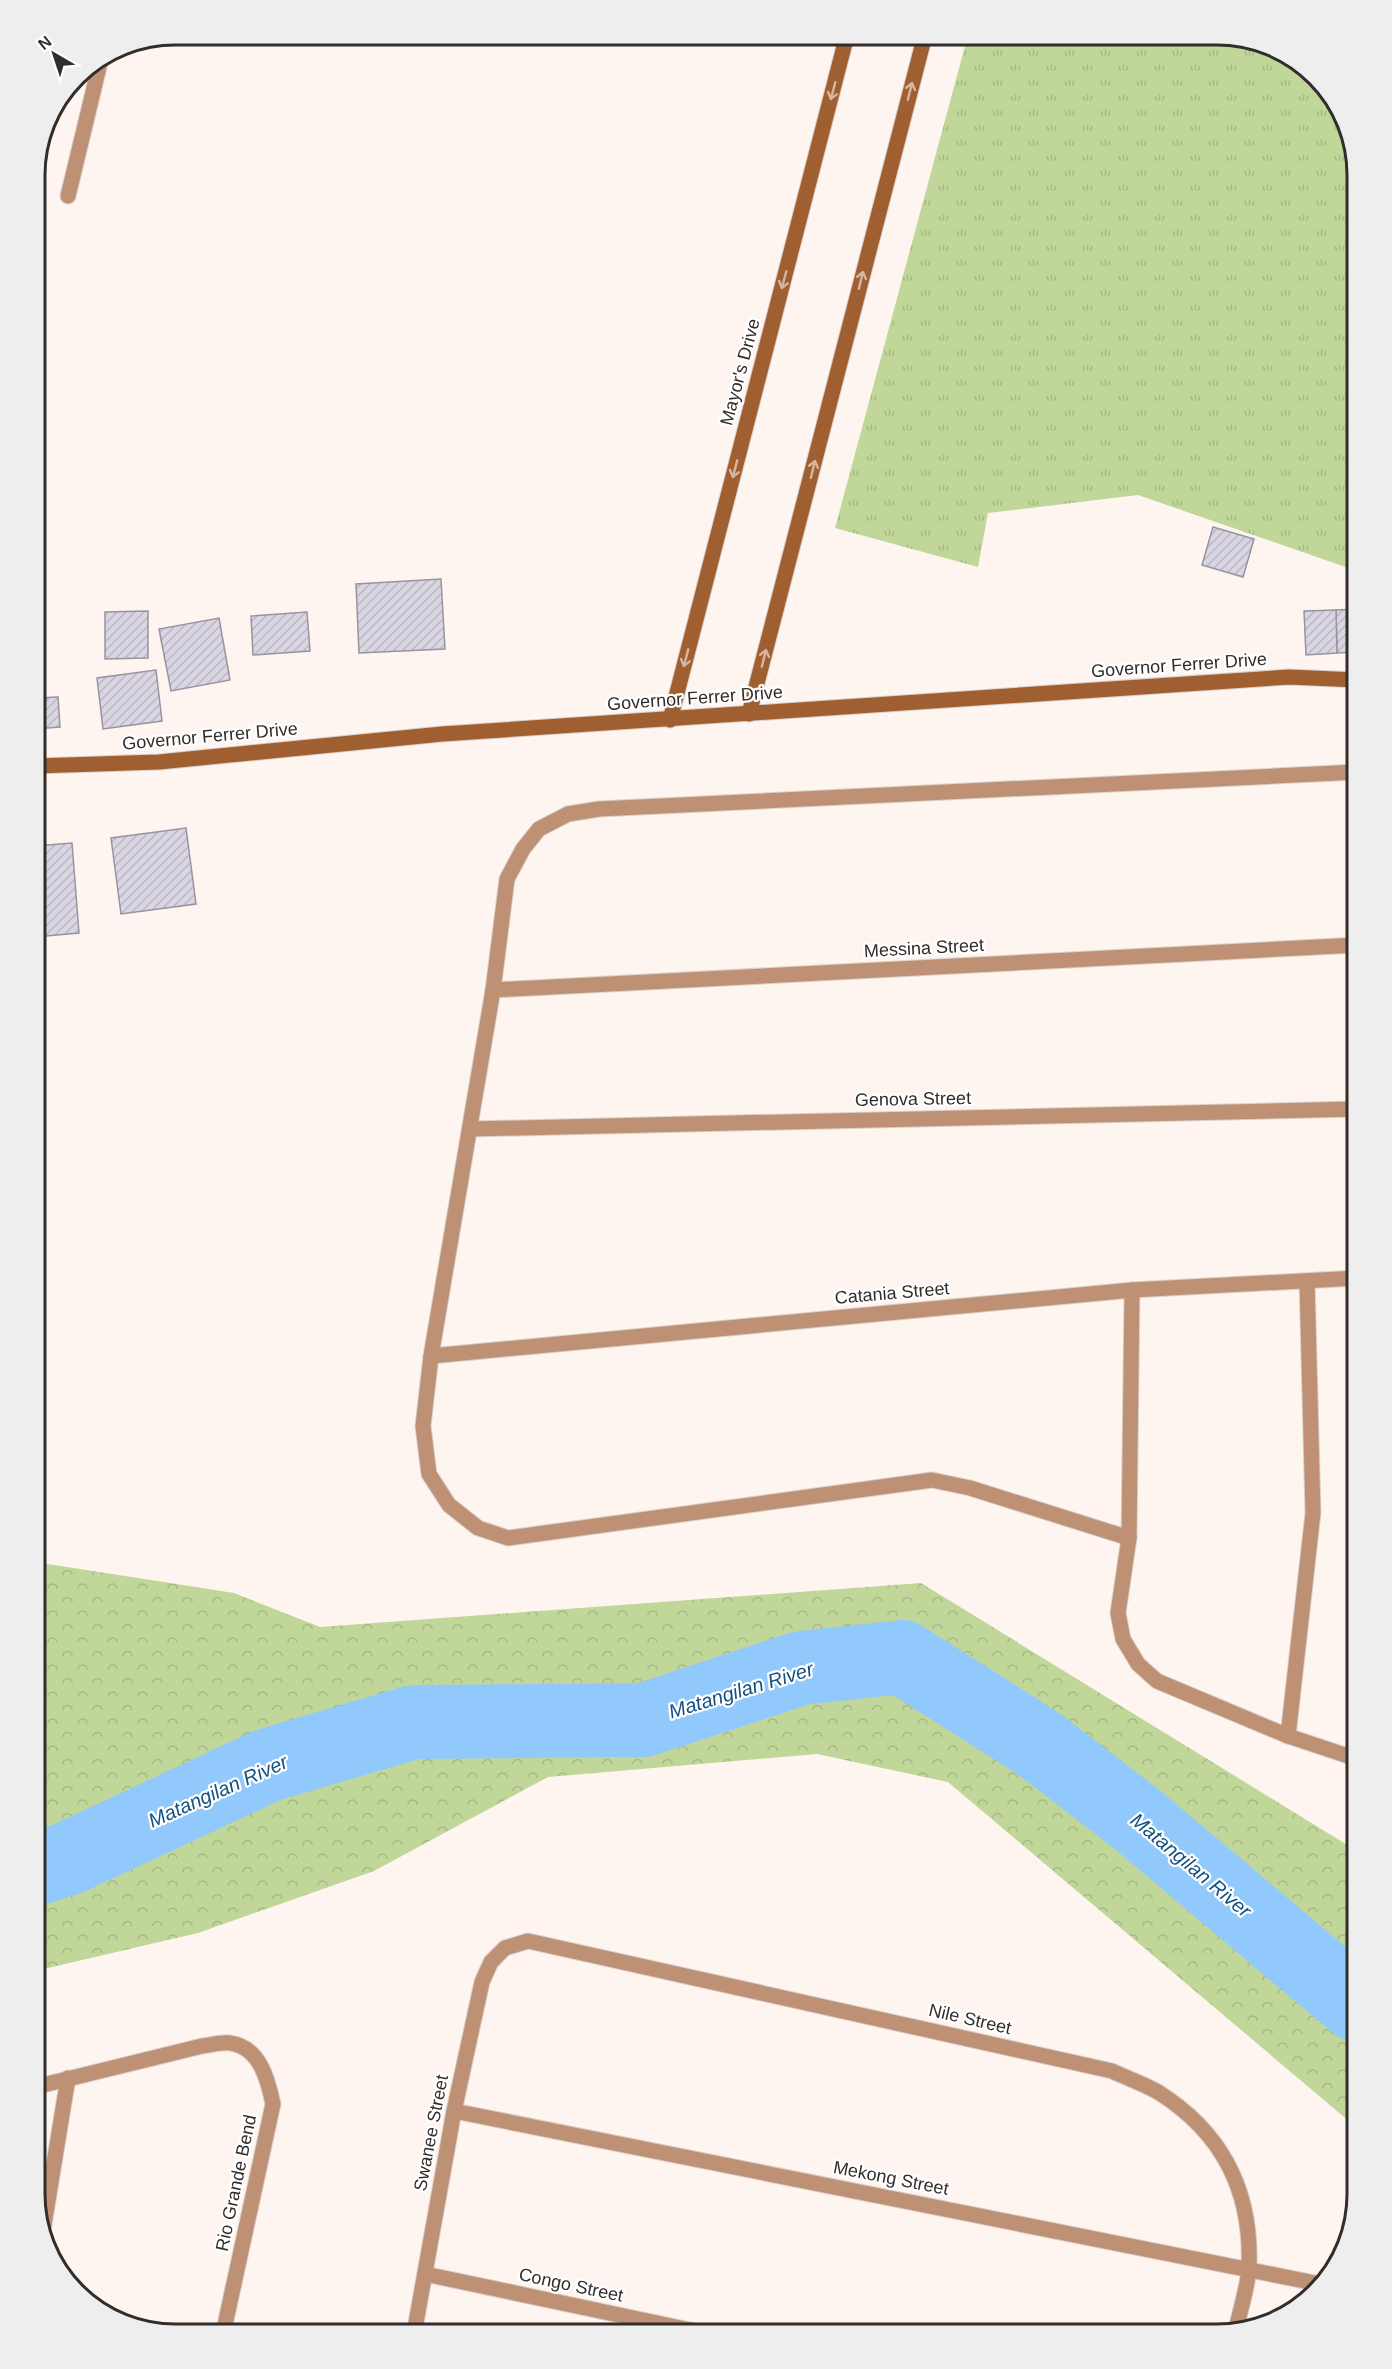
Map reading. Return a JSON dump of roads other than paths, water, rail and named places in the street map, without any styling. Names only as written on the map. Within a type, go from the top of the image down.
[{"type":"street","name":"Mayor's Drive","points":[[670,720],[845,45]]},
{"type":"street","points":[[750,714],[922,45]]},
{"type":"street","points":[[68,196],[98,70]]},
{"type":"street","name":"Governor Ferrer Drive","points":[[45,766],[159,762],[442,734],[1289,677],[1347,680]]},
{"type":"street","points":[[1129,1538],[970,1488],[932,1480],[508,1538],[478,1528],[449,1504],[429,1474],[423,1426],[431,1356],[493,990],[507,879],[523,849],[539,829],[568,814],[599,809],[1347,773]]},
{"type":"street","name":"Messina Street","points":[[493,990],[1347,946]]},
{"type":"street","name":"Genova Street","points":[[470,1129],[1347,1109]]},
{"type":"street","name":"Catania Street","points":[[431,1356],[1132,1290],[1347,1279]]},
{"type":"street","points":[[1288,1736],[1313,1513],[1306,1281]]},
{"type":"street","points":[[1132,1290],[1129,1538],[1118,1613],[1123,1639],[1138,1664],[1157,1680],[1288,1736],[1347,1755]]},
{"type":"street","name":"Nile Street","points":[[505,1948],[528,1941],[551,1944],[1112,2071],[1158,2092],[1195,2121],[1221,2151],[1240,2189],[1248,2227],[1249,2269],[1238,2322]]},
{"type":"street","name":"Swanee Street","points":[[416,2324],[454,2110],[482,1982],[491,1962],[505,1948]]},
{"type":"street","name":"Rio Grande Bend","points":[[45,2084],[202,2046],[230,2043],[249,2050],[267,2075],[273,2104],[225,2324]]},
{"type":"street","points":[[46,2212],[68,2078]]},
{"type":"street","name":"Mekong Street","points":[[454,2110],[1312,2282]]},
{"type":"street","name":"Congo Street","points":[[425,2274],[662,2324]]},
{"type":"waterway","name":"Matangilan River","points":[[45,1866],[67,1859],[268,1765],[414,1722],[644,1720],[801,1668],[902,1657],[1039,1744],[1139,1821],[1347,1997]]}]
